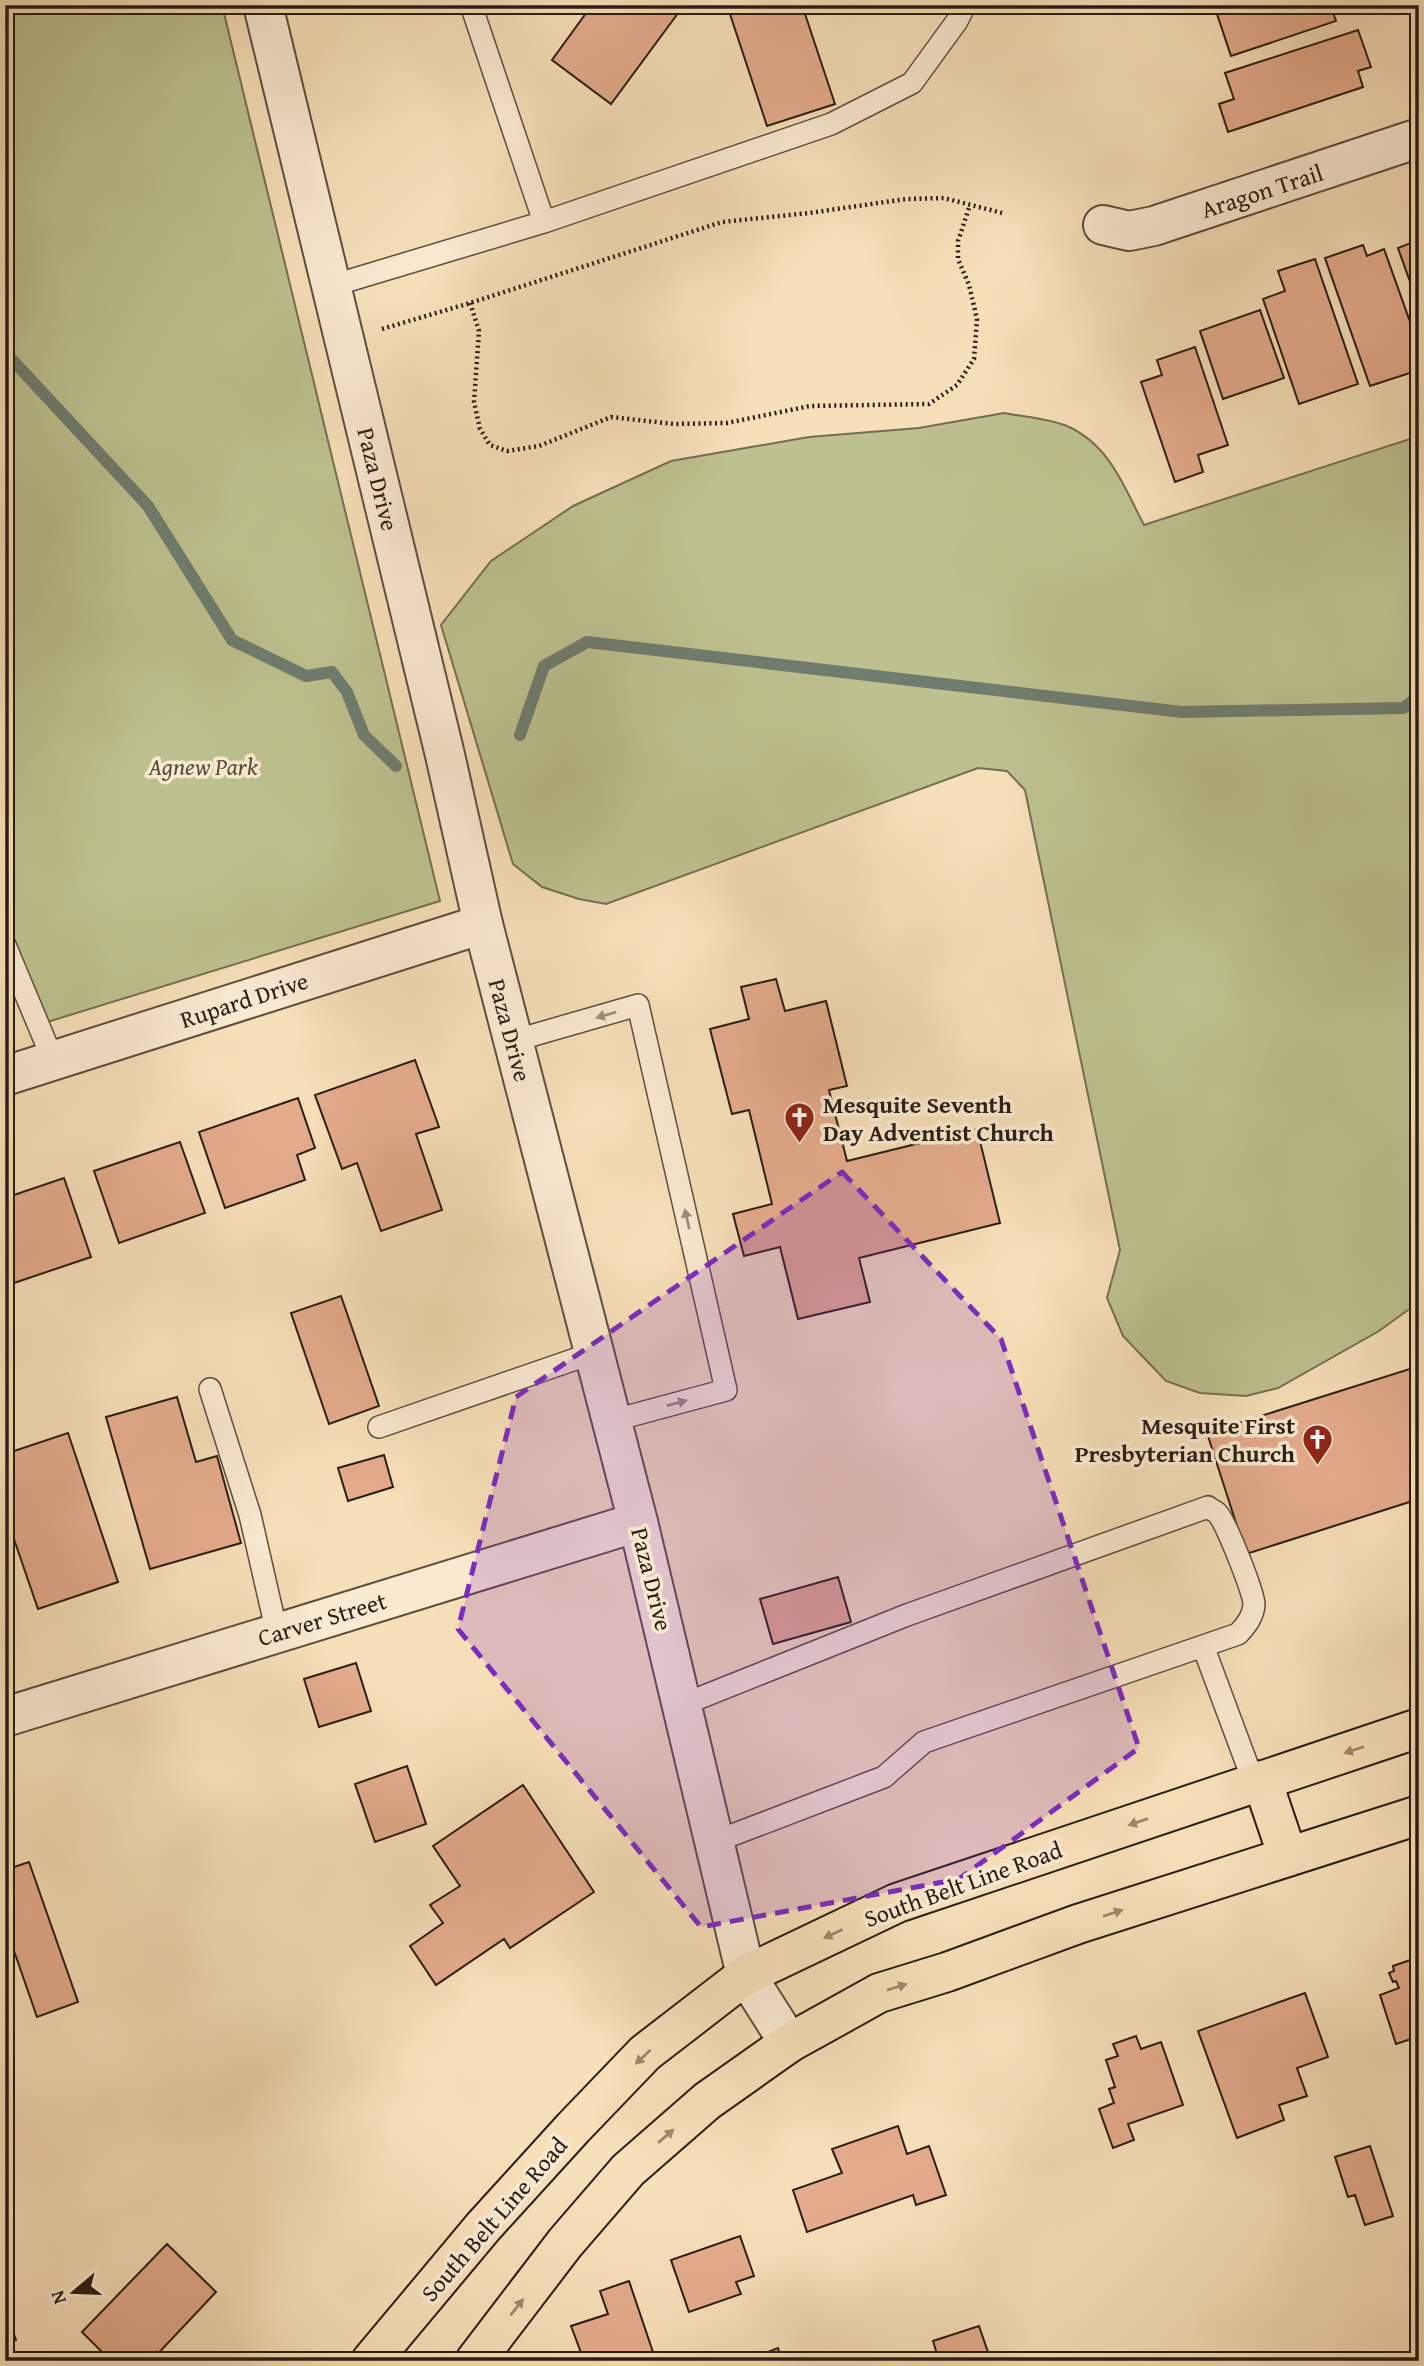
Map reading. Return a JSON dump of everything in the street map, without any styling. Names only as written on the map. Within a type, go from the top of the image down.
[{"type":"main road","name":"South Belt Line Road","points":[[371,2361],[483,2227],[645,2053],[747,1975],[897,1903],[1419,1728]]},
{"type":"main road","points":[[1258,1782],[1288,1857]]},
{"type":"main road","points":[[475,2361],[565,2244],[628,2170],[707,2101],[789,2043],[879,1993],[947,1972],[1078,1924],[1419,1815]]},
{"type":"street","name":"Paza Drive","points":[[263,5],[445,755],[483,925],[638,1522],[747,1975],[789,2043]]},
{"type":"street","name":"Aragon Trail","points":[[1103,225],[1129,231],[1154,226],[1419,138]]},
{"type":"street","name":"Rupard Drive","points":[[5,1076],[483,925]]},
{"type":"street","name":"Carver Street","points":[[5,1717],[638,1522]]},
{"type":"lane","points":[[471,5],[544,222]]},
{"type":"lane","points":[[331,286],[544,222],[831,124],[912,83],[957,22],[964,5]]},
{"type":"lane","points":[[5,945],[52,1060]]},
{"type":"lane","points":[[513,1041],[638,1006],[726,1390],[611,1421]]},
{"type":"lane","points":[[379,1427],[593,1353]]},
{"type":"lane","points":[[210,1389],[250,1515],[277,1633]]},
{"type":"lane","points":[[682,1705],[906,1615],[1208,1507],[1217,1513],[1224,1525],[1250,1586],[1254,1605],[1249,1623],[1238,1634],[924,1742],[884,1777],[714,1842]]},
{"type":"lane","points":[[1203,1646],[1258,1782]]},
{"type":"path","points":[[344,340],[470,303],[722,222],[944,198],[1002,213]]},
{"type":"path","points":[[470,303],[479,331],[474,402],[480,429],[491,445],[507,451],[539,446],[611,417],[674,424],[727,423],[810,406],[929,404],[957,386],[974,359],[977,319],[969,285],[958,259],[958,241],[970,205]]},
{"type":"highlighted area","points":[[842,1172],[1001,1339],[1139,1748],[959,1879],[701,1927],[458,1629],[516,1397]]},
{"type":"green space","name":"Agnew Park","points":[[5,5],[222,5],[440,901],[31,1027],[5,948]]},
{"type":"green space","points":[[1004,413],[1060,423],[1082,434],[1114,468],[1144,525],[1419,436],[1419,1302],[1379,1331],[1278,1388],[1246,1396],[1200,1393],[1166,1381],[1123,1336],[1107,1298],[1120,1250],[1025,790],[1007,771],[978,768],[606,904],[579,899],[542,887],[513,864],[441,625],[491,561],[573,506],[671,461],[809,437],[919,428]]},
{"type":"building","points":[[592,5],[684,5],[611,104],[552,60]]},
{"type":"building","points":[[727,5],[802,5],[835,104],[767,126]]},
{"type":"building","points":[[1214,5],[1330,5],[1336,21],[1231,56]]},
{"type":"building","points":[[1358,30],[1371,67],[1358,71],[1363,87],[1228,132],[1219,104],[1234,99],[1225,73]]},
{"type":"building","points":[[1419,226],[1419,307],[1398,248],[1416,241],[1412,228]]},
{"type":"building","points":[[1363,245],[1367,256],[1384,249],[1419,347],[1419,370],[1370,386],[1325,258]]},
{"type":"building","points":[[1315,259],[1358,384],[1299,404],[1263,299],[1285,291],[1278,271]]},
{"type":"building","points":[[1260,310],[1284,378],[1223,399],[1200,331]]},
{"type":"building","points":[[1195,347],[1228,445],[1198,455],[1203,472],[1175,482],[1141,382],[1162,375],[1157,360]]},
{"type":"building","name":"Mesquite Seventh Day Adventist Church","points":[[776,979],[785,1011],[826,1001],[847,1086],[829,1090],[847,1161],[977,1129],[1000,1223],[859,1258],[870,1302],[798,1319],[780,1247],[744,1256],[733,1214],[772,1204],[749,1110],[732,1114],[710,1029],[749,1019],[741,987]]},
{"type":"building","points":[[415,1060],[439,1127],[416,1134],[442,1210],[381,1231],[357,1163],[342,1169],[315,1095]]},
{"type":"building","points":[[298,1098],[315,1148],[297,1155],[305,1180],[225,1208],[199,1132]]},
{"type":"building","points":[[180,1142],[205,1213],[119,1243],[94,1171]]},
{"type":"building","points":[[64,1178],[91,1257],[5,1286],[5,1198]]},
{"type":"building","points":[[341,1296],[379,1406],[329,1424],[291,1313]]},
{"type":"building","name":"Mesquite First Presbyterian Church","points":[[1419,1366],[1419,1499],[1246,1554],[1207,1433]]},
{"type":"building","points":[[177,1397],[196,1462],[217,1456],[241,1543],[150,1569],[106,1417]]},
{"type":"building","points":[[68,1433],[118,1582],[38,1609],[5,1513],[5,1454]]},
{"type":"building","points":[[384,1455],[393,1487],[348,1501],[338,1468]]},
{"type":"building","points":[[838,1577],[851,1622],[773,1644],[760,1599]]},
{"type":"building","points":[[356,1663],[371,1711],[319,1727],[304,1679]]},
{"type":"building","points":[[407,1766],[426,1824],[375,1842],[355,1784]]},
{"type":"building","points":[[523,1785],[594,1892],[510,1948],[504,1939],[436,1985],[410,1946],[443,1923],[430,1905],[460,1886],[433,1846]]},
{"type":"building","points":[[29,1862],[78,2002],[37,2017],[13,1948],[5,1951],[5,1870]]},
{"type":"building","points":[[1419,1957],[1419,2060],[1411,2039],[1396,2044],[1380,1995],[1399,1988],[1389,1973],[1394,1971],[1393,1966]]},
{"type":"building","points":[[1305,1993],[1328,2057],[1297,2068],[1307,2096],[1279,2105],[1284,2120],[1237,2138],[1198,2031]]},
{"type":"building","points":[[1136,2036],[1141,2049],[1161,2042],[1183,2105],[1128,2124],[1134,2140],[1113,2148],[1099,2109],[1114,2103],[1109,2089],[1115,2087],[1106,2060],[1118,2056],[1113,2044]]},
{"type":"building","points":[[898,2126],[907,2154],[929,2146],[946,2195],[916,2205],[913,2195],[807,2232],[793,2190],[842,2173],[832,2149]]},
{"type":"building","points":[[1370,2146],[1393,2216],[1365,2225],[1355,2195],[1348,2197],[1335,2157]]},
{"type":"building","points":[[740,2236],[754,2276],[736,2282],[741,2294],[689,2312],[671,2260]]},
{"type":"building","points":[[167,2244],[216,2292],[151,2361],[111,2361],[82,2332]]},
{"type":"building","points":[[629,2281],[656,2361],[575,2361],[583,2358],[571,2326],[608,2314],[600,2291]]},
{"type":"building","points":[[5,2308],[16,2340],[5,2344]]},
{"type":"building","points":[[979,2326],[990,2358],[980,2361],[939,2361],[933,2341]]},
{"type":"building","points":[[778,2348],[782,2361],[750,2359]]},
{"type":"waterway","points":[[5,352],[148,506],[232,640],[306,676],[332,672],[347,692],[364,735],[396,766]]},
{"type":"waterway","points":[[520,735],[544,666],[587,642],[1182,712],[1403,708],[1419,697]]},
{"type":"place","name":"Mesquite Seventh Day Adventist Church","points":[[800,1145]]},
{"type":"place","name":"Mesquite First Presbyterian Church","points":[[1318,1466]]}]
